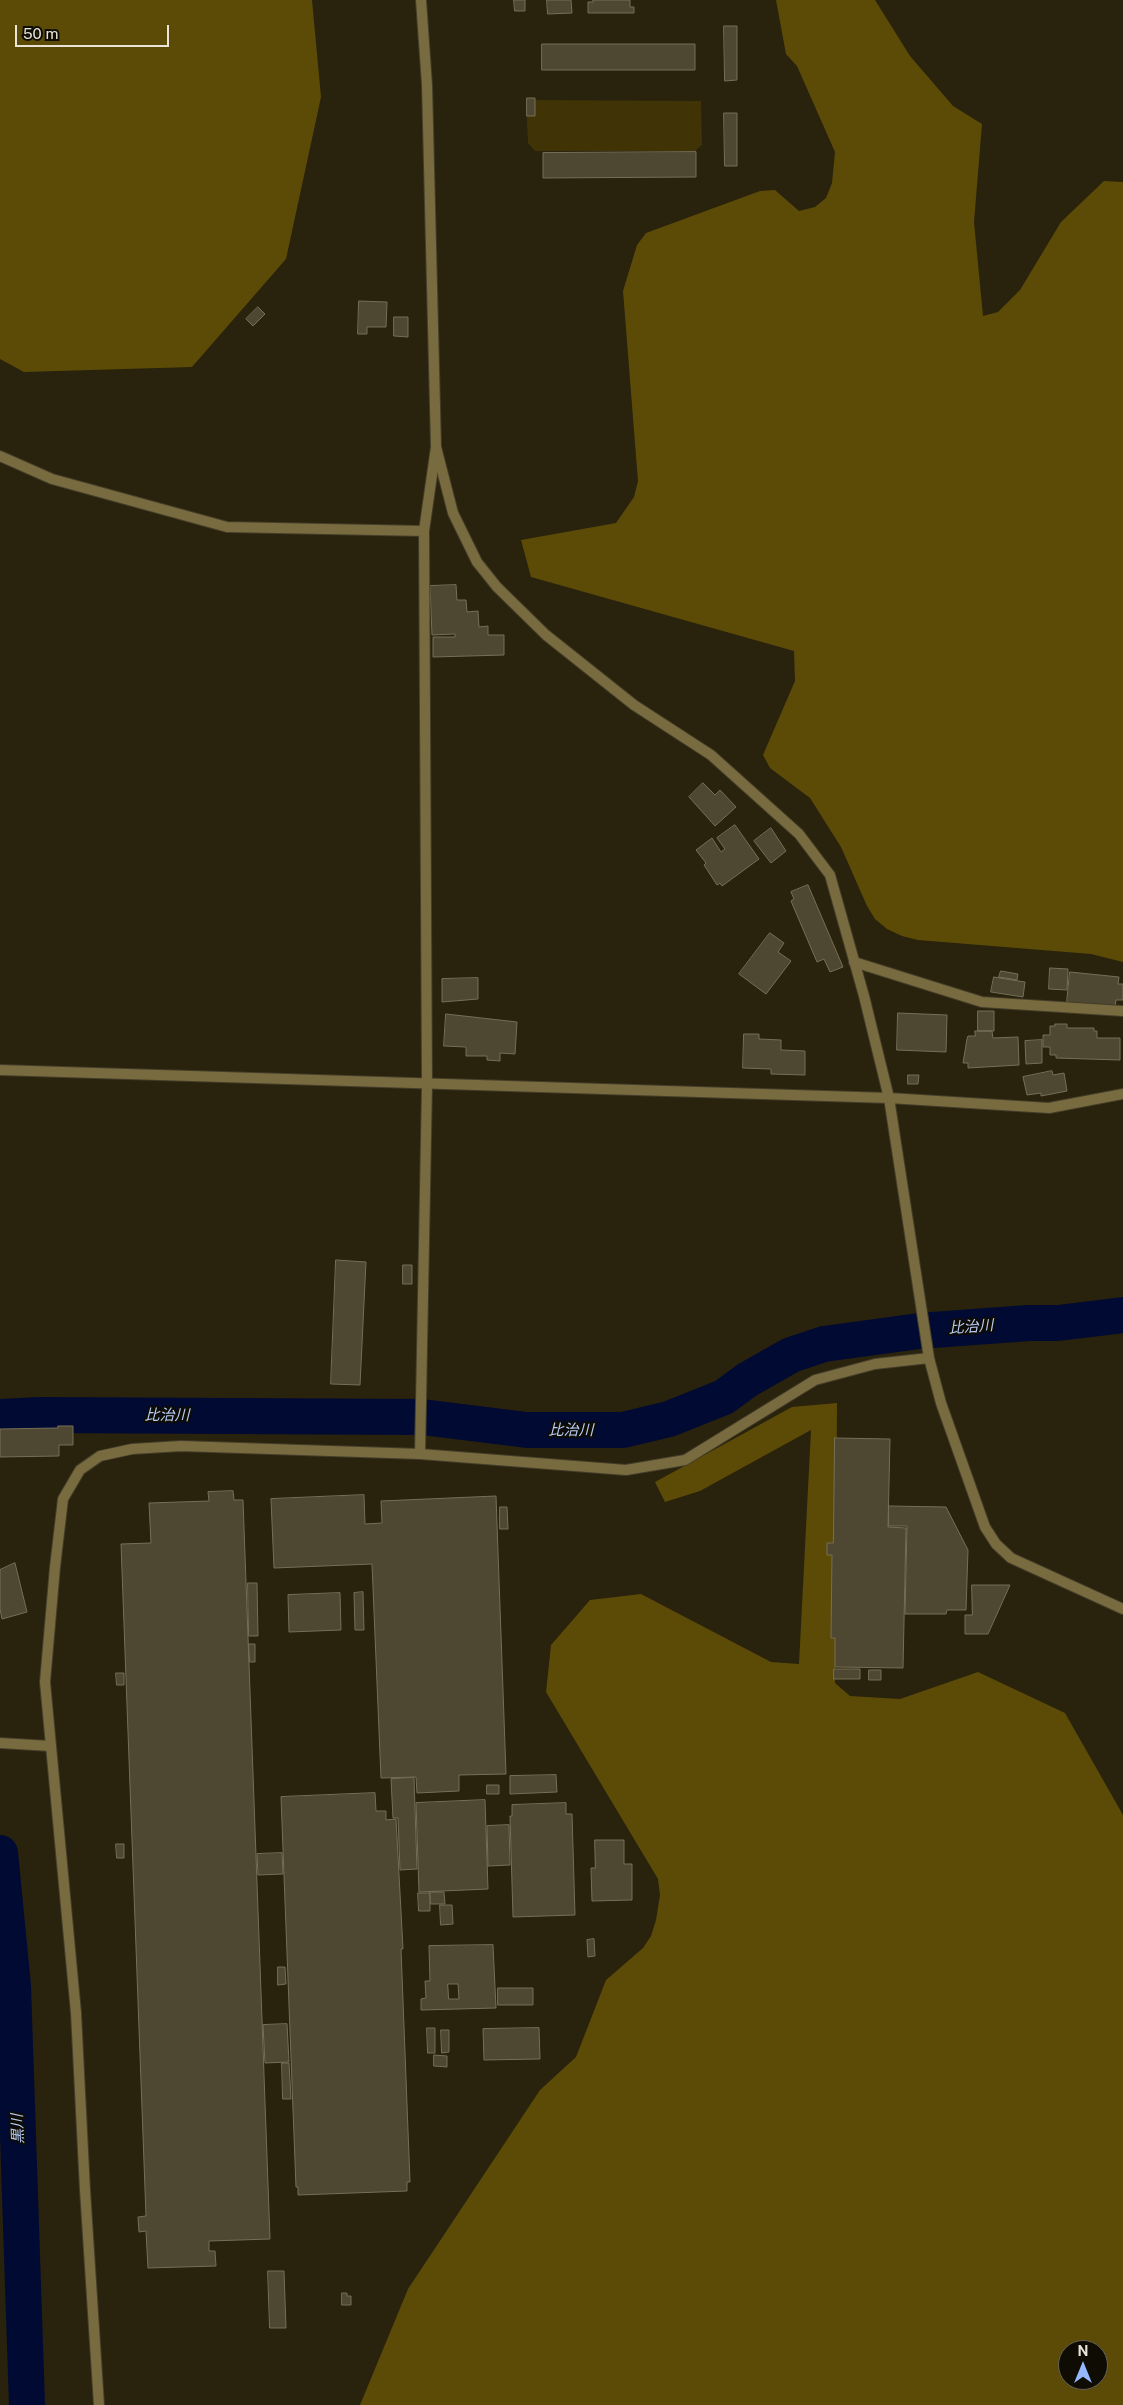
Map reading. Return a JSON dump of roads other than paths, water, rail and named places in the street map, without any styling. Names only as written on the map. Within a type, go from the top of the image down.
[{"type":"street","points":[[420,1454],[427,1085],[424,531],[436,447],[427,85],[421,0]]},
{"type":"street","points":[[436,447],[453,513],[477,562],[496,587],[546,635],[634,705],[711,755],[799,834],[830,876],[889,1098],[929,1358],[941,1403],[985,1527],[996,1544],[1011,1558],[1123,1609]]},
{"type":"street","points":[[0,456],[52,479],[227,526],[424,531]]},
{"type":"street","points":[[854,962],[982,1002],[1123,1011]]},
{"type":"street","points":[[0,1070],[427,1085],[889,1098],[1049,1108],[1123,1094]]},
{"type":"street","points":[[99,2405],[84,2190],[76,2013],[45,1682],[63,1499],[80,1470],[100,1456],[132,1449],[181,1446],[420,1454],[626,1470],[685,1460],[815,1380],[875,1364],[929,1358]]},
{"type":"street","points":[[0,1743],[50,1746]]},
{"type":"waterway","name":"比治川","points":[[0,1417],[39,1415],[422,1417],[527,1430],[623,1430],[669,1419],[724,1397],[747,1380],[791,1355],[824,1344],[919,1331],[1029,1323],[1058,1323],[1123,1315]]},
{"type":"waterway","name":"黒川","points":[[0,1853],[13,1986],[27,2405]]}]
